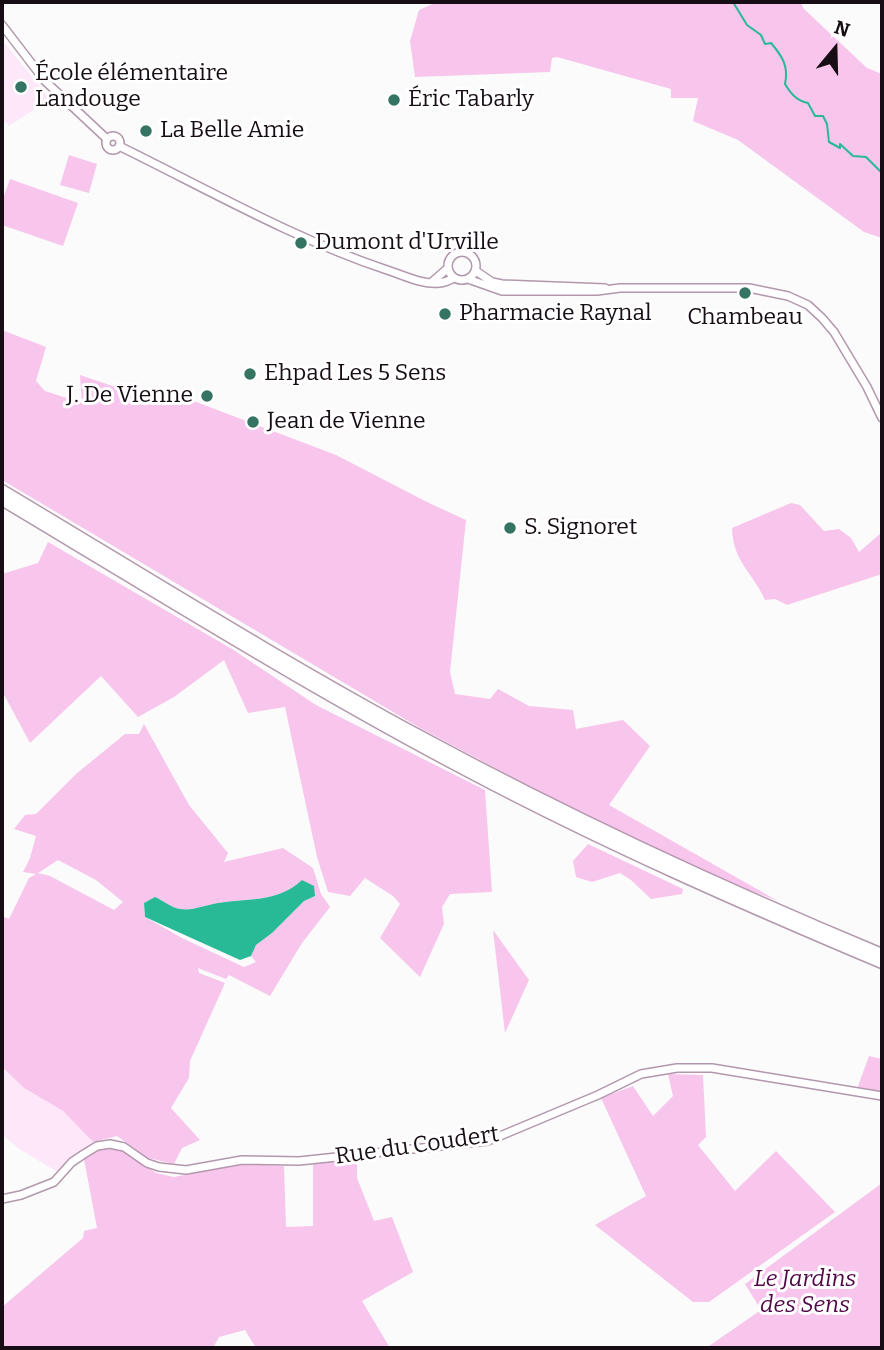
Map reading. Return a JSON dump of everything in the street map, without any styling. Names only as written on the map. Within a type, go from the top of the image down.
[{"type":"highway","points":[[2,490],[295,665],[476,766],[684,869],[882,954]]},
{"type":"highway","points":[[2,500],[249,648],[467,771],[585,832],[681,877],[882,963]]},
{"type":"main road","points":[[2,25],[45,81],[107,139],[109,148],[119,146],[294,233],[372,265],[438,284],[454,278],[468,279],[502,291],[597,291],[609,288]]},
{"type":"main road","points":[[432,282],[448,268],[453,256],[462,252],[474,259],[476,271],[502,285],[749,288],[773,291],[807,305],[822,318],[841,343],[882,418]]},
{"type":"main road","points":[[448,268],[454,278]]},
{"type":"main road","points":[[468,279],[476,271]]},
{"type":"main road","name":"Rue du Coudert","points":[[2,1199],[22,1195],[54,1182],[72,1162],[97,1146],[110,1144],[124,1147],[147,1163],[186,1170],[242,1160],[299,1161],[488,1141],[641,1074],[691,1066],[882,1096]]},
{"type":"shaded area","name":"École élémentaire Landouge","points":[[2,40],[50,99],[9,126],[6,122],[2,123]]},
{"type":"shaded area","points":[[302,880],[314,886],[315,896],[304,901],[256,945],[251,956],[240,960],[145,917],[144,903],[155,897],[177,908],[189,909],[273,896],[283,893]]},
{"type":"shaded area","points":[[2,1068],[24,1088],[63,1111],[97,1146],[61,1174],[2,1135]]},
{"type":"green space","points":[[437,2],[801,2],[803,8],[867,68],[882,74],[882,238],[864,232],[738,140],[693,121],[698,98],[671,98],[671,89],[557,57],[552,58],[550,72],[415,77],[410,41],[419,10]]},
{"type":"green space","points":[[69,155],[97,164],[89,193],[60,185]]},
{"type":"green space","points":[[10,179],[78,203],[63,246],[2,225],[2,201]]},
{"type":"green space","points":[[2,330],[46,347],[36,381],[45,391],[82,403],[80,375],[139,395],[162,389],[336,455],[466,520],[450,672],[455,694],[490,699],[498,689],[529,706],[573,710],[576,729],[623,720],[650,746],[609,805],[778,901],[730,883],[557,801],[420,728],[2,480]]},
{"type":"green space","points":[[791,503],[800,505],[824,531],[839,529],[851,538],[859,552],[881,533],[882,574],[787,605],[775,599],[765,600],[739,558],[732,528]]},
{"type":"green space","points":[[48,542],[232,649],[316,705],[485,790],[492,892],[450,894],[442,907],[444,924],[420,977],[380,938],[400,904],[393,896],[365,878],[350,896],[328,892],[317,857],[285,707],[248,713],[224,660],[174,697],[138,717],[101,676],[30,743],[2,691],[2,574],[38,563]]},
{"type":"green space","points":[[144,724],[189,805],[228,853],[224,862],[283,848],[313,868],[321,894],[330,907],[302,943],[270,996],[229,975],[226,979],[198,968],[199,973],[225,983],[190,1061],[189,1078],[171,1108],[200,1140],[182,1148],[174,1164],[148,1158],[117,1136],[93,1142],[63,1111],[24,1088],[2,1067],[2,916],[9,919],[29,878],[36,874],[23,872],[36,836],[14,829],[25,815],[36,814],[76,774],[125,734],[139,734]],"holes":[[[58,860],[96,880],[123,902],[114,910],[50,876],[38,873]],[[302,880],[315,896],[304,901],[256,945],[251,956],[256,962],[244,967],[145,917],[144,903],[155,897],[177,908],[189,909],[273,896],[283,893]]]},
{"type":"green space","points":[[588,844],[683,889],[682,894],[651,899],[620,873],[592,882],[576,877],[573,861]]},
{"type":"green space","points":[[493,930],[529,980],[505,1033]]},
{"type":"green space","points":[[869,1056],[882,1059],[882,1092],[857,1089]]},
{"type":"green space","points":[[668,1074],[703,1075],[706,1137],[698,1145],[735,1191],[776,1151],[835,1212],[709,1302],[693,1302],[595,1225],[646,1196],[601,1098],[633,1086],[653,1116],[673,1096]]},
{"type":"green space","points":[[112,1148],[124,1152],[156,1173],[174,1177],[239,1164],[284,1166],[286,1227],[313,1226],[313,1163],[357,1159],[357,1178],[374,1221],[392,1217],[413,1272],[362,1301],[390,1348],[256,1348],[245,1330],[219,1337],[213,1348],[2,1348],[2,1307],[83,1238],[84,1231],[97,1228],[84,1159],[98,1150]]},
{"type":"green space","name":"Le Jardins des Sens","points":[[882,1183],[882,1348],[706,1348],[761,1310],[745,1284]]},
{"type":"waterway","points":[[733,2],[747,25],[761,35],[765,44],[771,43],[781,57],[786,72],[785,84],[790,91],[797,99],[808,103],[815,116],[823,116],[829,142],[840,148],[840,144],[853,156],[866,157],[882,173]]},
{"type":"place","name":"École élémentaire Landouge","points":[[21,87]]},
{"type":"place","name":"Éric Tabarly","points":[[394,100]]},
{"type":"place","name":"La Belle Amie","points":[[146,131]]},
{"type":"place","name":"Dumont d'Urville","points":[[301,243]]},
{"type":"place","name":"Chambeau","points":[[745,293]]},
{"type":"place","name":"Pharmacie Raynal","points":[[445,314]]},
{"type":"place","name":"Ehpad Les 5 Sens","points":[[250,374]]},
{"type":"place","name":"J. De Vienne","points":[[207,396]]},
{"type":"place","name":"Jean de Vienne","points":[[253,422]]},
{"type":"place","name":"S. Signoret","points":[[510,528]]}]
